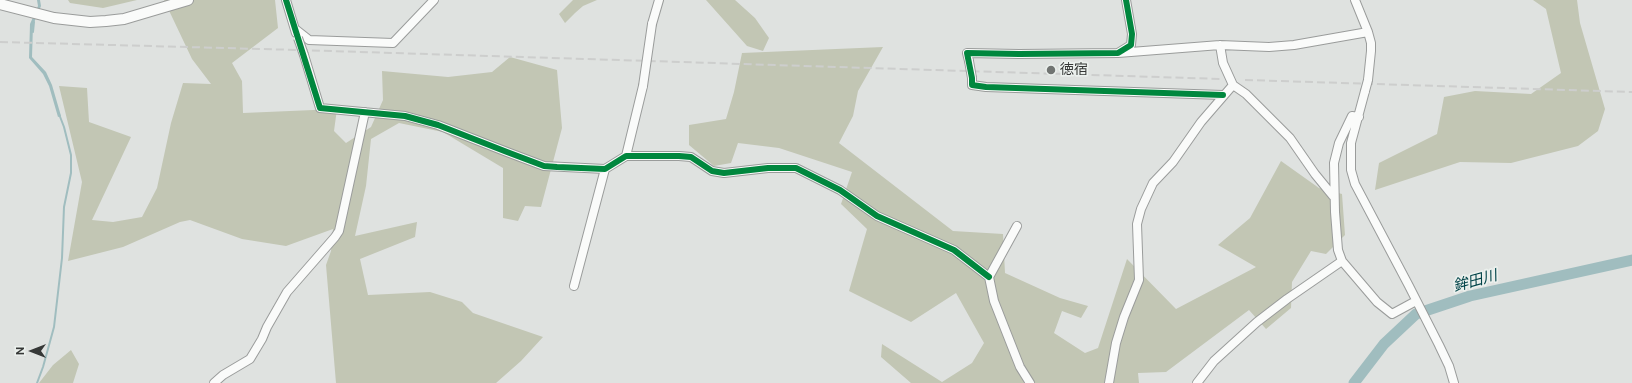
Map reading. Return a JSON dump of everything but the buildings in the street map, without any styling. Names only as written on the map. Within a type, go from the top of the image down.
[{"type":"main road","points":[[0,4],[54,18],[90,22],[124,19],[188,0]]},
{"type":"street","points":[[286,0],[320,108],[405,116],[438,125],[544,166],[605,169],[626,156],[679,156],[691,157],[712,172],[724,173],[768,168],[796,168],[840,190],[877,216],[954,250],[989,277]]},
{"type":"street","points":[[295,29],[309,40],[393,43],[434,0]]},
{"type":"street","points":[[626,156],[643,86],[652,24],[659,0]]},
{"type":"street","points":[[1118,53],[1130,45],[1132,34],[1126,0]]},
{"type":"street","points":[[1355,0],[1368,32],[1372,51],[1368,80],[1351,143],[1351,170],[1355,184],[1449,366],[1454,383]]},
{"type":"street","points":[[1223,96],[986,87],[972,85],[968,57],[1020,54],[1118,53],[1220,45],[1294,45],[1368,32]]},
{"type":"street","points":[[1220,45],[1223,63],[1233,85],[1246,94],[1290,138],[1315,174],[1333,196]]},
{"type":"street","points":[[1109,383],[1116,344],[1124,317],[1139,280],[1137,224],[1141,209],[1153,183],[1173,162],[1201,122],[1233,85]]},
{"type":"street","points":[[214,383],[223,375],[250,359],[287,292],[335,237],[338,231],[365,112]]},
{"type":"street","points":[[1359,117],[1352,116],[1339,143],[1334,163],[1333,196],[1338,250],[1342,261],[1377,302],[1392,314],[1417,304]]},
{"type":"street","points":[[574,286],[605,169]]},
{"type":"street","points":[[1016,226],[989,277],[994,301],[1020,367],[1030,383]]},
{"type":"street","points":[[1197,383],[1214,361],[1252,327],[1287,299],[1342,261]]},
{"type":"green space","points":[[68,0],[137,0],[103,8],[70,3]]},
{"type":"green space","points":[[164,0],[275,0],[278,28],[232,63],[242,81],[243,113],[337,109],[334,131],[346,143],[371,127],[383,100],[382,71],[448,77],[492,72],[510,57],[557,70],[562,128],[541,207],[525,206],[518,221],[503,218],[503,168],[443,132],[399,123],[371,139],[366,186],[355,236],[417,222],[415,237],[360,259],[368,295],[430,292],[462,302],[473,313],[543,337],[521,361],[496,383],[336,383],[326,265],[331,251],[333,229],[286,246],[242,239],[190,220],[180,222],[123,247],[68,261],[82,182],[59,86],[87,88],[89,122],[131,137],[92,220],[113,222],[142,217],[157,188],[171,123],[183,83],[211,84],[192,59]]},
{"type":"green space","points":[[573,0],[597,0],[583,6],[565,23],[559,14]]},
{"type":"green space","points":[[706,0],[735,0],[755,18],[769,38],[763,51],[747,46]]},
{"type":"green space","points":[[1533,0],[1577,0],[1580,23],[1605,109],[1598,131],[1578,146],[1511,163],[1460,162],[1375,190],[1379,163],[1437,134],[1444,97],[1475,91],[1531,94],[1561,73],[1546,9]]},
{"type":"green space","points":[[883,47],[858,91],[853,116],[839,143],[953,231],[1003,234],[1005,273],[1060,298],[1088,306],[1081,318],[1062,311],[1054,333],[1085,353],[1098,348],[1127,259],[1176,309],[1256,267],[1218,245],[1250,218],[1281,161],[1319,188],[1342,194],[1345,235],[1326,254],[1311,251],[1292,282],[1291,308],[1266,329],[1249,310],[1166,372],[1138,373],[1139,383],[911,383],[881,357],[882,344],[942,382],[972,363],[984,343],[956,293],[911,322],[849,291],[867,229],[841,204],[852,172],[779,148],[738,143],[731,163],[714,166],[689,145],[689,125],[726,119],[734,92],[742,53]]},
{"type":"green space","points":[[71,350],[79,364],[73,383],[39,383],[53,365]]},
{"type":"water","points":[[37,0],[40,0],[41,6],[33,25],[32,57],[46,72],[52,85],[61,116],[58,117],[49,86],[43,74],[29,58],[30,24],[38,6]]},
{"type":"waterway","points":[[33,32],[34,22]]},
{"type":"waterway","points":[[37,383],[54,327],[62,258],[64,207],[71,173],[71,155],[59,114]]},
{"type":"waterway","name":"鉾田川","points":[[1354,383],[1384,344],[1416,314],[1470,296],[1632,260]]},
{"type":"railway","points":[[0,42],[1221,79]]},
{"type":"railway","points":[[1245,80],[1632,92]]},
{"type":"cycle path","points":[[286,0],[320,108],[405,116],[438,125],[544,166],[605,169],[626,156],[679,156],[691,157],[712,171],[724,173],[768,168],[796,168],[840,190],[877,216],[954,250],[989,277]]},
{"type":"cycle path","points":[[1126,0],[1132,34],[1131,45],[1118,53],[967,53],[972,85],[986,87],[1223,95]]},
{"type":"place","name":"徳宿","points":[[1051,70]]}]
